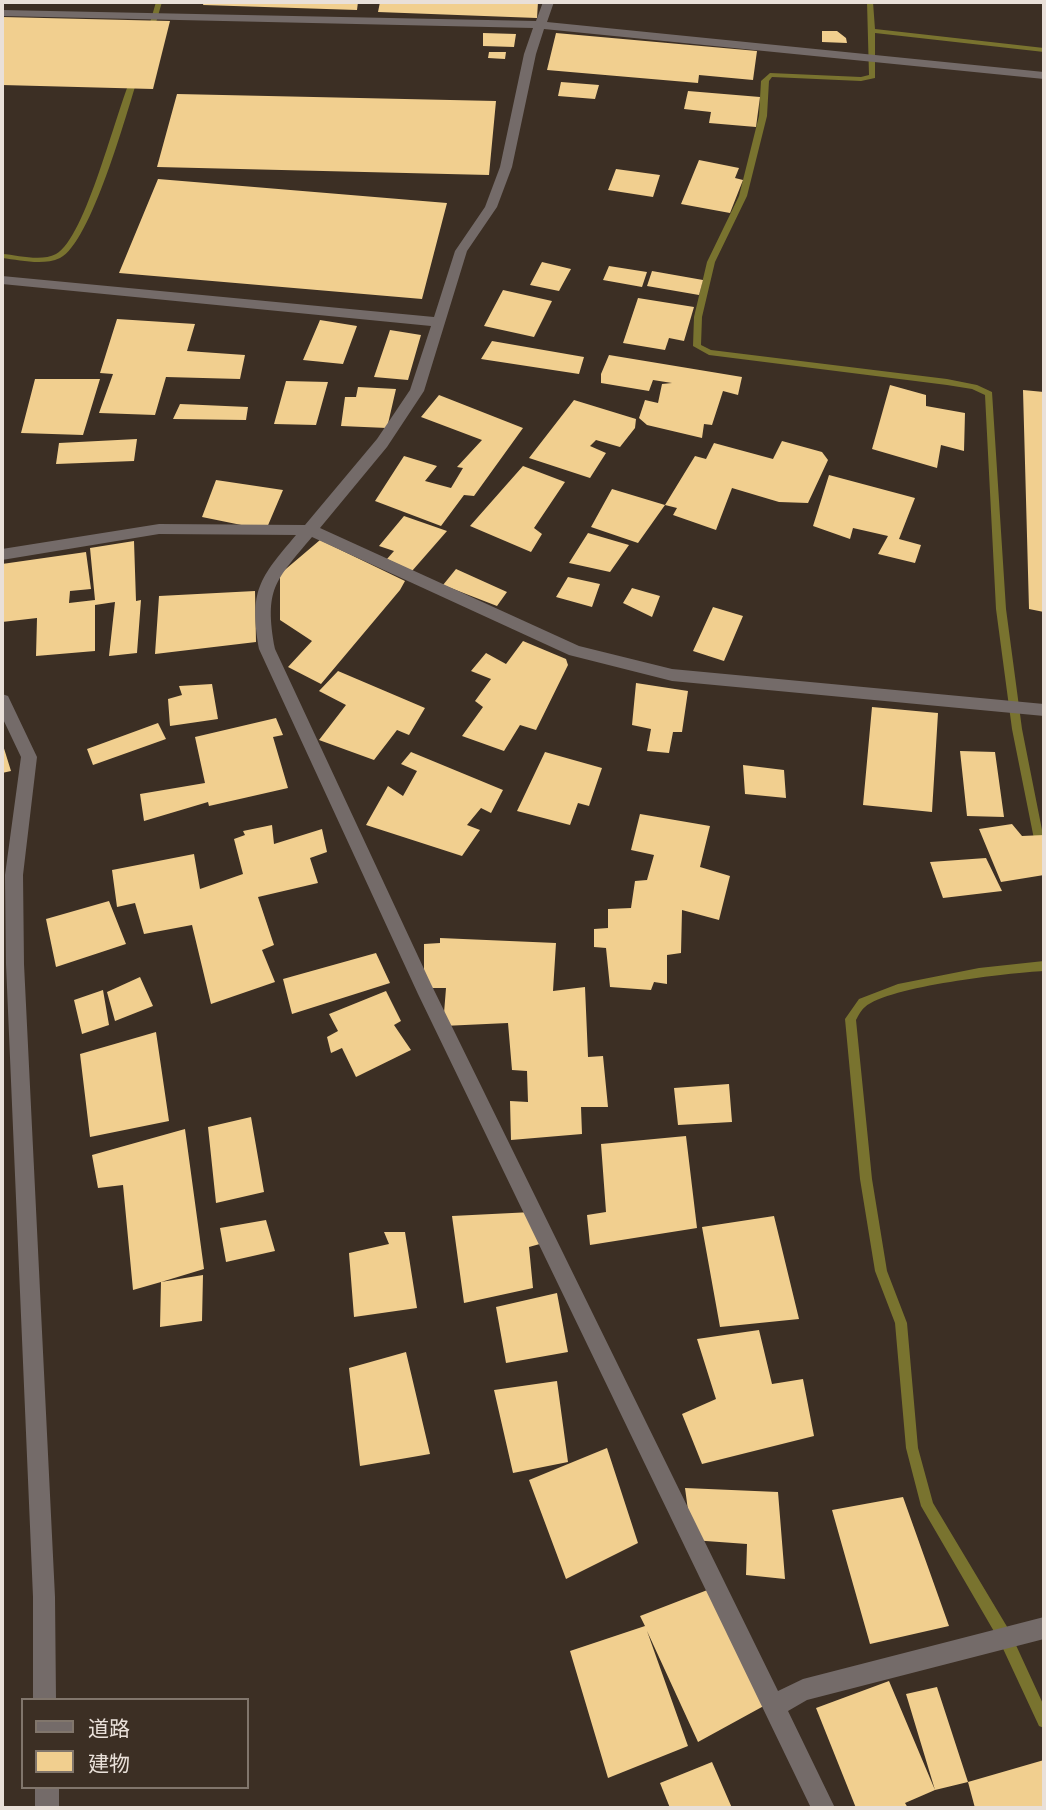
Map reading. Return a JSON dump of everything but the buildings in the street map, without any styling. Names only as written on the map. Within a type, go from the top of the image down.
[{"type":"street","points":[[548,2],[530,54],[506,167],[491,207],[461,251],[416,391],[382,443],[270,577],[261,615],[267,649],[424,988],[824,1808]]},
{"type":"street","points":[[2,13],[542,25],[1044,75]]},
{"type":"street","points":[[2,280],[439,322]]},
{"type":"street","points":[[2,555],[159,529],[311,530],[575,651],[648,669],[685,677],[1044,710]]},
{"type":"street","points":[[2,700],[29,757],[8,876],[15,964],[44,1597],[45,1698]]},
{"type":"street","points":[[773,1707],[803,1690],[1044,1628]]},
{"type":"street","points":[[47,1789],[47,1808]]},
{"type":"waterway","points":[[152,26],[159,2]]},
{"type":"waterway","points":[[870,2],[873,77],[861,79],[770,75],[765,81],[763,116],[743,196],[711,262],[698,317],[697,346],[709,352],[947,382],[974,387],[989,394],[1001,609],[1017,729],[1044,864]]},
{"type":"waterway","points":[[873,31],[1044,50]]},
{"type":"waterway","points":[[2,256],[47,259],[60,255],[70,245],[91,202],[134,77]]},
{"type":"waterway","points":[[1044,966],[979,973],[898,989],[863,1002],[850,1019],[866,1179],[881,1271],[901,1323],[912,1448],[927,1506],[1004,1635],[1044,1721]]}]
